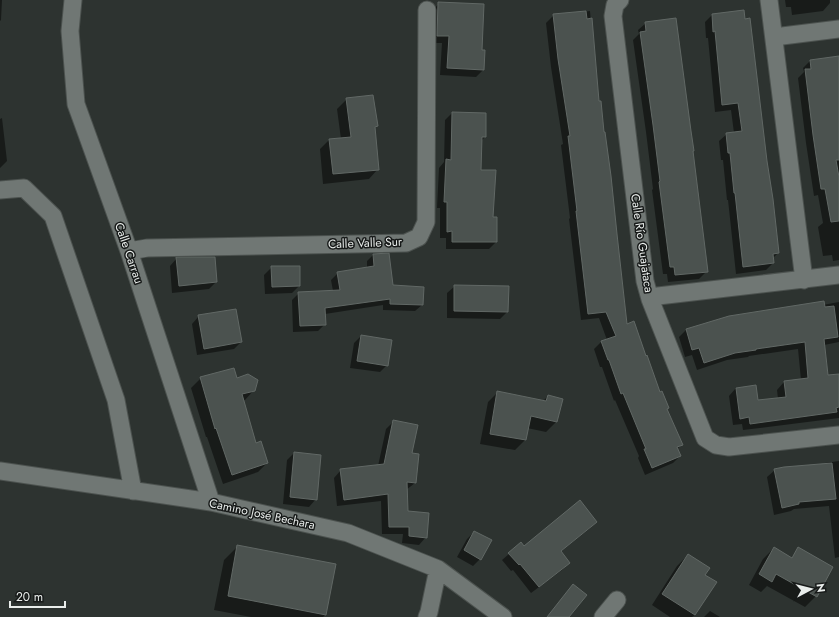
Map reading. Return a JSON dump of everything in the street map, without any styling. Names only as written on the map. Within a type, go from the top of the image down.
[{"type":"street","name":"Calle Carrau","points":[[73,0],[70,31],[76,104],[129,251],[212,502]]},
{"type":"street","name":"Calle Río Guajataca","points":[[620,0],[615,5],[613,16],[645,281],[650,299],[705,438],[716,445],[729,447],[839,435]]},
{"type":"street","points":[[770,0],[804,280]]},
{"type":"street","name":"Calle Valle Sur","points":[[129,251],[147,248],[406,243],[419,237],[426,222],[427,10]]},
{"type":"street","points":[[774,37],[839,29]]},
{"type":"street","points":[[0,190],[24,188],[53,216],[116,400],[133,491]]},
{"type":"street","points":[[650,299],[658,296],[839,275]]},
{"type":"street","name":"Camino José Bechara","points":[[0,471],[212,502],[348,533],[438,569],[503,617]]},
{"type":"street","points":[[427,617],[438,569]]},
{"type":"street","points":[[603,617],[617,600]]},
{"type":"building","points":[[438,2],[484,4],[482,50],[485,50],[484,70],[447,68],[449,36],[437,36]]},
{"type":"building","points":[[744,10],[745,19],[750,18],[779,253],[773,254],[774,263],[743,267],[730,153],[728,153],[726,133],[742,131],[738,103],[722,105],[712,14]]},
{"type":"building","points":[[586,11],[587,19],[592,18],[599,101],[601,101],[611,176],[627,324],[634,321],[660,392],[662,391],[669,408],[667,409],[683,445],[677,447],[681,456],[652,468],[644,449],[646,449],[623,393],[621,394],[601,341],[616,336],[606,312],[588,314],[568,136],[570,136],[558,59],[553,14]]},
{"type":"building","points":[[676,18],[694,151],[708,272],[675,275],[674,267],[670,267],[640,32],[646,31],[645,22]]},
{"type":"building","points":[[839,56],[839,160],[836,160],[839,177],[839,221],[831,222],[825,189],[821,189],[805,69],[811,69],[810,60]]},
{"type":"building","points":[[373,95],[378,126],[375,127],[379,170],[333,174],[329,139],[351,137],[346,98]]},
{"type":"building","points":[[452,112],[486,113],[486,137],[482,137],[481,170],[496,170],[493,217],[497,217],[497,242],[452,242],[452,231],[447,232],[447,202],[444,202],[446,159],[451,160]]},
{"type":"building","points":[[389,253],[393,285],[424,287],[423,305],[390,304],[390,299],[325,308],[326,325],[300,326],[298,292],[340,290],[337,272],[374,266],[373,254]]},
{"type":"building","points":[[176,257],[215,257],[217,282],[179,286]]},
{"type":"building","points":[[271,266],[300,266],[300,286],[272,287]]},
{"type":"building","points":[[454,285],[509,286],[508,312],[454,311]]},
{"type":"building","points":[[824,301],[825,307],[834,306],[838,337],[824,339],[828,375],[839,374],[839,407],[836,408],[837,412],[750,424],[749,417],[740,419],[736,388],[756,385],[758,400],[786,397],[784,381],[808,378],[805,342],[735,353],[704,363],[699,348],[692,350],[686,329],[729,316]]},
{"type":"building","points":[[236,309],[242,342],[204,349],[198,315]]},
{"type":"building","points":[[361,335],[392,340],[388,366],[357,361]]},
{"type":"building","points":[[234,368],[237,378],[248,374],[258,380],[255,391],[242,394],[256,443],[261,441],[268,463],[232,475],[216,428],[215,429],[200,377]]},
{"type":"building","points":[[497,391],[546,401],[548,395],[563,399],[557,422],[531,416],[526,440],[490,434]]},
{"type":"building","points":[[393,420],[418,425],[412,453],[419,454],[416,483],[407,482],[408,511],[429,513],[427,538],[409,536],[409,527],[389,527],[388,494],[344,500],[340,469],[384,464]]},
{"type":"building","points":[[294,452],[321,455],[317,500],[290,497]]},
{"type":"building","points":[[832,463],[836,499],[799,502],[799,504],[782,508],[774,469]]},
{"type":"building","points":[[580,500],[597,522],[561,551],[570,563],[539,587],[520,564],[519,565],[508,553],[521,542],[524,546]]},
{"type":"building","points":[[474,531],[492,540],[481,560],[464,550]]},
{"type":"building","points":[[237,545],[336,564],[326,615],[228,596]]},
{"type":"building","points":[[774,547],[792,558],[798,547],[833,567],[817,597],[776,574],[772,582],[759,574]]},
{"type":"building","points":[[688,554],[710,568],[705,575],[717,582],[695,615],[662,594]]},
{"type":"building","points":[[573,584],[587,595],[569,617],[547,617]]}]
